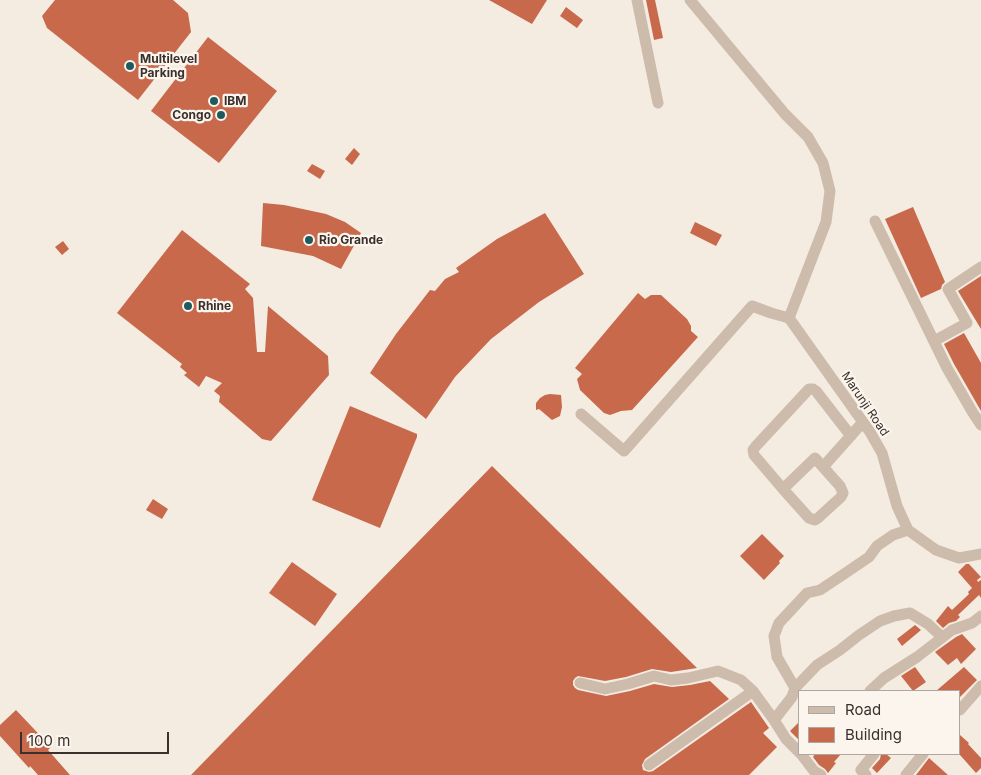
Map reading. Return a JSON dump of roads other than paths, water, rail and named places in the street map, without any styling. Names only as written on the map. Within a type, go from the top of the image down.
[{"type":"street","points":[[637,0],[658,103]]},
{"type":"street","points":[[581,414],[624,451],[752,306],[789,318],[826,222],[830,191],[823,163],[808,137],[785,114],[690,0]]},
{"type":"street","points":[[875,221],[952,376],[981,425]]},
{"type":"street","points":[[934,341],[967,323],[948,289],[981,267]]},
{"type":"street","name":"Marunji Road","points":[[789,318],[870,432],[882,453],[897,506],[908,530],[936,550],[959,558],[981,554]]},
{"type":"street","points":[[783,489],[815,458],[840,486],[843,492],[842,497],[815,520],[809,518],[783,489],[754,454],[753,450],[756,446],[809,389],[813,389],[851,436]]},
{"type":"street","points":[[823,467],[863,422]]},
{"type":"street","points":[[795,688],[777,657],[774,636],[778,623],[807,593],[820,590],[869,557],[877,546],[893,535],[908,530]]},
{"type":"street","points":[[774,720],[792,697],[795,688],[817,665],[880,621],[910,613],[928,624],[942,637]]},
{"type":"street","points":[[871,690],[884,678],[917,657],[952,630],[978,623]]},
{"type":"street","points":[[580,683],[605,689],[654,676],[671,680],[718,671],[741,680],[753,691],[786,739],[798,750]]},
{"type":"street","points":[[961,709],[981,686]]},
{"type":"street","points":[[649,765],[753,691]]},
{"type":"street","points":[[803,755],[814,771],[821,775]]},
{"type":"street","points":[[866,775],[860,770],[873,755]]},
{"type":"street","points":[[906,775],[922,755]]},
{"type":"place","name":"Multilevel Parking","points":[[130,66]]},
{"type":"place","name":"IBM","points":[[214,101]]},
{"type":"place","name":"Congo","points":[[221,115]]},
{"type":"place","name":"Rio Grande","points":[[309,240]]},
{"type":"place","name":"Rhine","points":[[188,306]]}]
